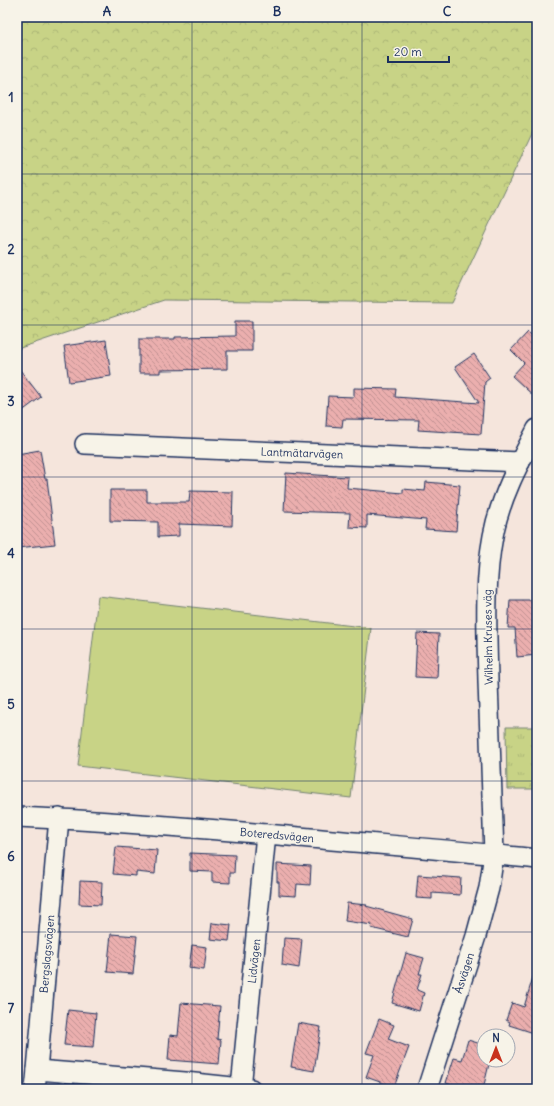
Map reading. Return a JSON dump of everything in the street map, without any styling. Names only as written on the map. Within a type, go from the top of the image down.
[{"type":"street","name":"Wilhelm Kruses väg","points":[[494,854],[486,601],[488,566],[493,535],[502,503],[520,462],[537,429]]},
{"type":"street","name":"Lantmätarvägen","points":[[85,444],[520,462]]},
{"type":"street","name":"Boteredsvägen","points":[[17,817],[59,818],[266,834],[537,859]]},
{"type":"street","name":"Bergslagsvägen","points":[[35,1089],[38,1070],[59,818]]},
{"type":"street","name":"Lidvägen","points":[[246,1088],[266,834]]},
{"type":"street","name":"Åsvägen","points":[[427,1089],[476,936],[489,888],[494,854]]},
{"type":"street","points":[[38,1070],[246,1088]]},
{"type":"green space","points":[[17,17],[537,17],[537,123],[452,303],[164,300],[17,349]]},
{"type":"green space","points":[[98,596],[371,628],[351,798],[78,766]]},
{"type":"green space","points":[[506,727],[537,727],[537,789],[507,789]]},
{"type":"building","points":[[235,321],[252,321],[252,351],[227,351],[227,369],[160,370],[160,373],[139,373],[139,339],[235,336]]},
{"type":"building","points":[[528,332],[537,340],[537,399],[512,376],[524,363],[511,350]]},
{"type":"building","points":[[106,340],[111,376],[69,382],[64,346]]},
{"type":"building","points":[[474,354],[490,378],[485,382],[481,434],[418,430],[419,420],[343,419],[342,427],[326,426],[328,396],[354,397],[354,388],[396,389],[395,397],[479,403],[455,367]]},
{"type":"building","points":[[17,366],[41,397],[17,415]]},
{"type":"building","points":[[40,450],[45,479],[47,479],[55,544],[17,548],[17,454]]},
{"type":"building","points":[[286,473],[348,477],[347,488],[403,493],[403,489],[425,491],[426,482],[460,485],[456,531],[425,529],[426,520],[367,515],[367,528],[349,527],[350,513],[284,511]]},
{"type":"building","points":[[110,490],[147,490],[147,502],[189,502],[190,491],[233,492],[232,526],[179,524],[179,536],[158,537],[158,522],[110,521]]},
{"type":"building","points":[[510,600],[537,600],[537,655],[517,657],[515,628],[508,628]]},
{"type":"building","points":[[417,633],[439,634],[437,678],[415,677]]},
{"type":"building","points":[[116,847],[157,850],[155,874],[136,872],[136,876],[113,874]]},
{"type":"building","points":[[190,853],[235,855],[234,873],[230,873],[230,883],[212,882],[212,872],[190,871]]},
{"type":"building","points":[[277,864],[311,866],[310,885],[297,884],[296,896],[279,895]]},
{"type":"building","points":[[418,875],[461,878],[460,895],[432,893],[432,899],[416,898]]},
{"type":"building","points":[[80,881],[102,882],[101,905],[79,904]]},
{"type":"building","points":[[347,903],[367,905],[366,906],[413,919],[408,937],[371,928],[372,925],[345,921]]},
{"type":"building","points":[[212,923],[231,925],[229,941],[210,939]]},
{"type":"building","points":[[111,934],[137,936],[133,974],[107,972]]},
{"type":"building","points":[[284,938],[302,939],[299,968],[282,965]]},
{"type":"building","points":[[192,945],[207,947],[204,970],[189,968]]},
{"type":"building","points":[[406,953],[424,958],[419,974],[422,974],[417,990],[424,993],[419,1011],[392,1003]]},
{"type":"building","points":[[533,977],[537,978],[537,1034],[509,1025],[510,1022],[506,1020],[512,1003],[524,1007]]},
{"type":"building","points":[[181,1003],[220,1006],[217,1039],[221,1040],[219,1064],[168,1060],[170,1035],[178,1036]]},
{"type":"building","points":[[68,1010],[96,1013],[93,1047],[64,1045]]},
{"type":"building","points":[[379,1019],[394,1025],[388,1039],[409,1047],[394,1087],[366,1077],[374,1055],[366,1053]]},
{"type":"building","points":[[298,1023],[321,1027],[314,1071],[291,1067]]},
{"type":"building","points":[[468,1040],[476,1042],[476,1068],[488,1068],[483,1089],[465,1089],[446,1083],[454,1058],[462,1060]]}]
